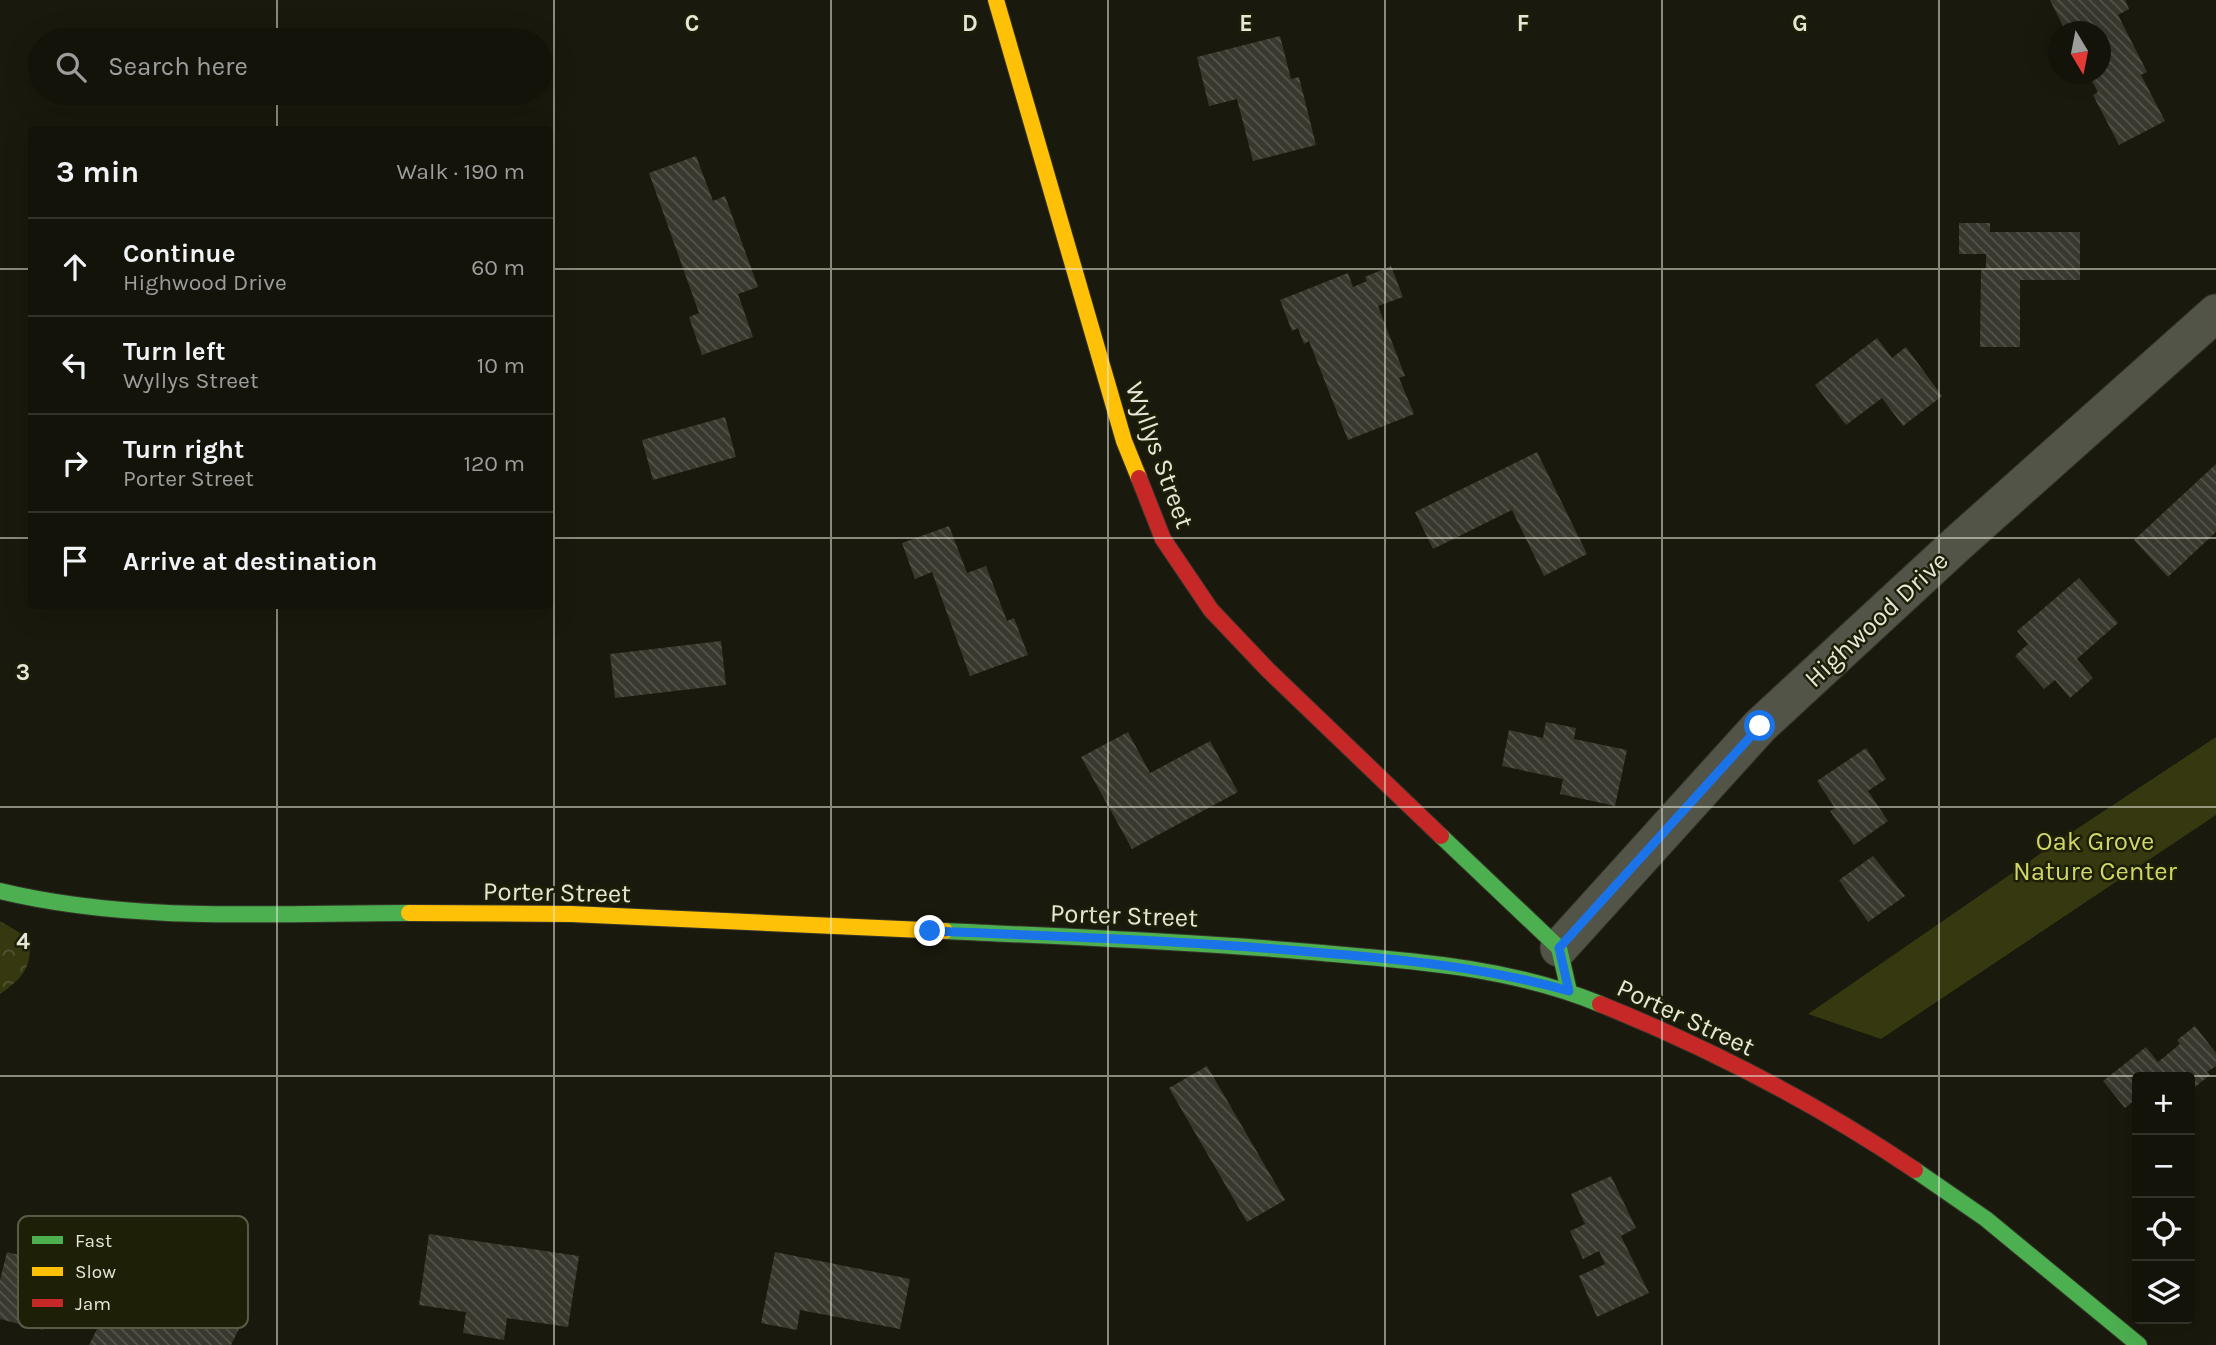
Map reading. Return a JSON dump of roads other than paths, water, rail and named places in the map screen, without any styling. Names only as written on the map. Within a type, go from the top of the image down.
[{"type":"street","name":"Wyllys Street","points":[[996,0],[1124,441],[1163,539],[1211,610],[1268,670],[1559,948]]},
{"type":"street","name":"Highwood Drive","points":[[1559,948],[1760,726],[1957,544],[2216,313]]},
{"type":"street","name":"Porter Street","points":[[0,891],[41,901],[161,912],[571,915],[1212,943],[1387,958],[1514,976],[1569,991],[1682,1037],[1871,1141],[1986,1219],[2139,1345]]},
{"type":"street","points":[[1559,948],[1569,991]]},
{"type":"park label","name":"Oak Grove Nature Center","points":[[2095,856]]}]
